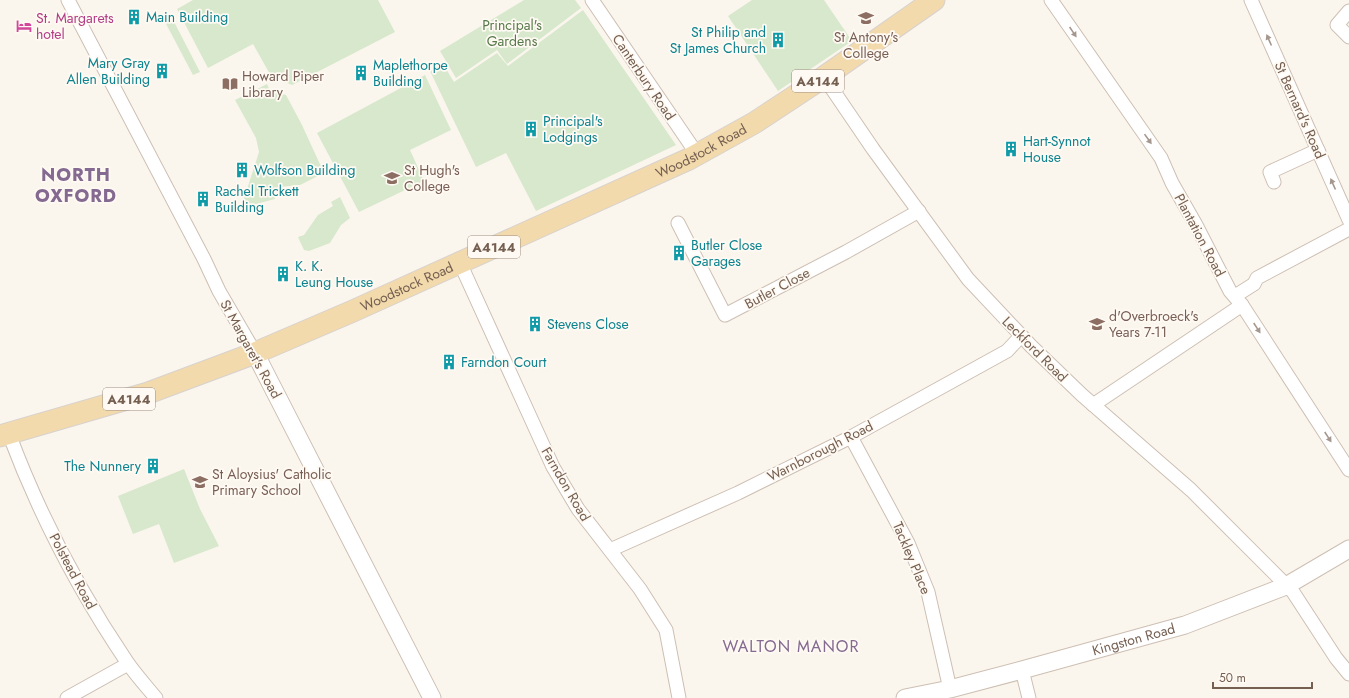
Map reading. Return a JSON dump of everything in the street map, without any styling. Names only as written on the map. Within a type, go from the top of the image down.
[{"type":"main road","name":"Woodstock Road","points":[[4,435],[148,393],[255,353],[352,311],[697,154],[754,123],[824,77],[934,0]]},
{"type":"street","name":"St Margaret's Road","points":[[68,0],[204,259],[219,291],[255,353],[432,698]]},
{"type":"street","name":"Canterbury Road","points":[[592,0],[697,154]]},
{"type":"street","name":"Plantation Road","points":[[1051,0],[1161,158],[1172,183],[1196,225],[1230,291],[1238,300],[1349,470]]},
{"type":"street","name":"St Bernard's Road","points":[[1251,0],[1349,220]]},
{"type":"street","points":[[1349,11],[1337,25],[1349,37]]},
{"type":"street","name":"Leckford Road","points":[[824,77],[873,149],[968,279],[1022,336],[1093,405],[1191,490],[1293,592],[1336,658],[1349,674]]},
{"type":"street","points":[[1274,182],[1270,172],[1318,150]]},
{"type":"street","name":"Butler Close","points":[[678,223],[725,315],[846,252],[919,211]]},
{"type":"street","points":[[1093,405],[1238,300],[1254,284],[1257,278],[1349,229]]},
{"type":"street","name":"Farndon Road","points":[[460,262],[553,467],[578,509],[640,589],[666,630],[679,698]]},
{"type":"street","name":"Warnborough Road","points":[[610,550],[738,493],[851,437],[1007,351],[1022,336]]},
{"type":"street","name":"Polstead Road","points":[[4,435],[64,558],[91,605],[128,664],[156,698]]},
{"type":"street","name":"Tackley Place","points":[[851,437],[908,542],[925,586],[950,689]]},
{"type":"street","name":"Kingston Road","points":[[905,698],[950,689],[1185,625],[1286,586],[1349,549]]},
{"type":"street","points":[[67,698],[128,664]]},
{"type":"street","points":[[1022,670],[1029,698]]},
{"type":"green space","points":[[193,0],[378,0],[395,32],[292,85],[271,76],[253,44],[208,68],[177,9]]},
{"type":"green space","name":"Principal's Gardens","points":[[524,0],[575,0],[581,8],[507,64],[497,50],[456,78],[440,51]]},
{"type":"green space","points":[[752,0],[824,0],[852,41],[778,91],[728,16]]},
{"type":"green space","points":[[583,10],[676,145],[536,211],[506,153],[476,167],[430,71],[443,64],[454,82],[497,53],[508,66]]},
{"type":"green space","points":[[170,14],[200,72],[193,75],[163,18]]},
{"type":"green space","points":[[425,75],[451,130],[410,150],[424,181],[359,212],[317,133]]},
{"type":"green space","points":[[267,84],[270,91],[286,95],[302,125],[324,173],[300,185],[279,187],[272,190],[275,199],[241,208],[259,152],[256,138],[235,100]]},
{"type":"green space","points":[[340,197],[350,218],[341,225],[330,243],[309,251],[304,250],[298,237],[304,235],[318,215],[333,206],[331,202]]},
{"type":"green space","points":[[184,469],[200,509],[219,546],[174,563],[159,524],[133,534],[118,496]]},
{"type":"place","name":"Main Building","points":[[134,17]]},
{"type":"place","name":"St Antony's College","points":[[866,18]]},
{"type":"place","name":"St. Margarets hotel","points":[[24,26]]},
{"type":"place","name":"St Philip and St James Church","points":[[778,40]]},
{"type":"place","name":"Mary Gray Allen Building","points":[[162,71]]},
{"type":"place","name":"Maplethorpe Building","points":[[361,73]]},
{"type":"place","name":"Howard Piper Library","points":[[230,84]]},
{"type":"place","name":"Principal's Lodgings","points":[[531,129]]},
{"type":"place","name":"Hart-Synnot House","points":[[1011,149]]},
{"type":"place","name":"Wolfson Building","points":[[242,170]]},
{"type":"place","name":"St Hugh's College","points":[[392,178]]},
{"type":"place","name":"Rachel Trickett Building","points":[[203,199]]},
{"type":"place","name":"Butler Close Garages","points":[[679,253]]},
{"type":"place","name":"K. K. Leung House","points":[[283,274]]},
{"type":"place","name":"Stevens Close","points":[[535,324]]},
{"type":"place","name":"d'Overbroeck's Years 7-11","points":[[1097,324]]},
{"type":"place","name":"Farndon Court","points":[[449,362]]},
{"type":"place","name":"The Nunnery","points":[[153,466]]},
{"type":"place","name":"St Aloysius' Catholic Primary School","points":[[200,482]]},
{"type":"district","name":"NORTH OXFORD","points":[[76,185]]},
{"type":"district","name":"WALTON MANOR","points":[[791,646]]}]
